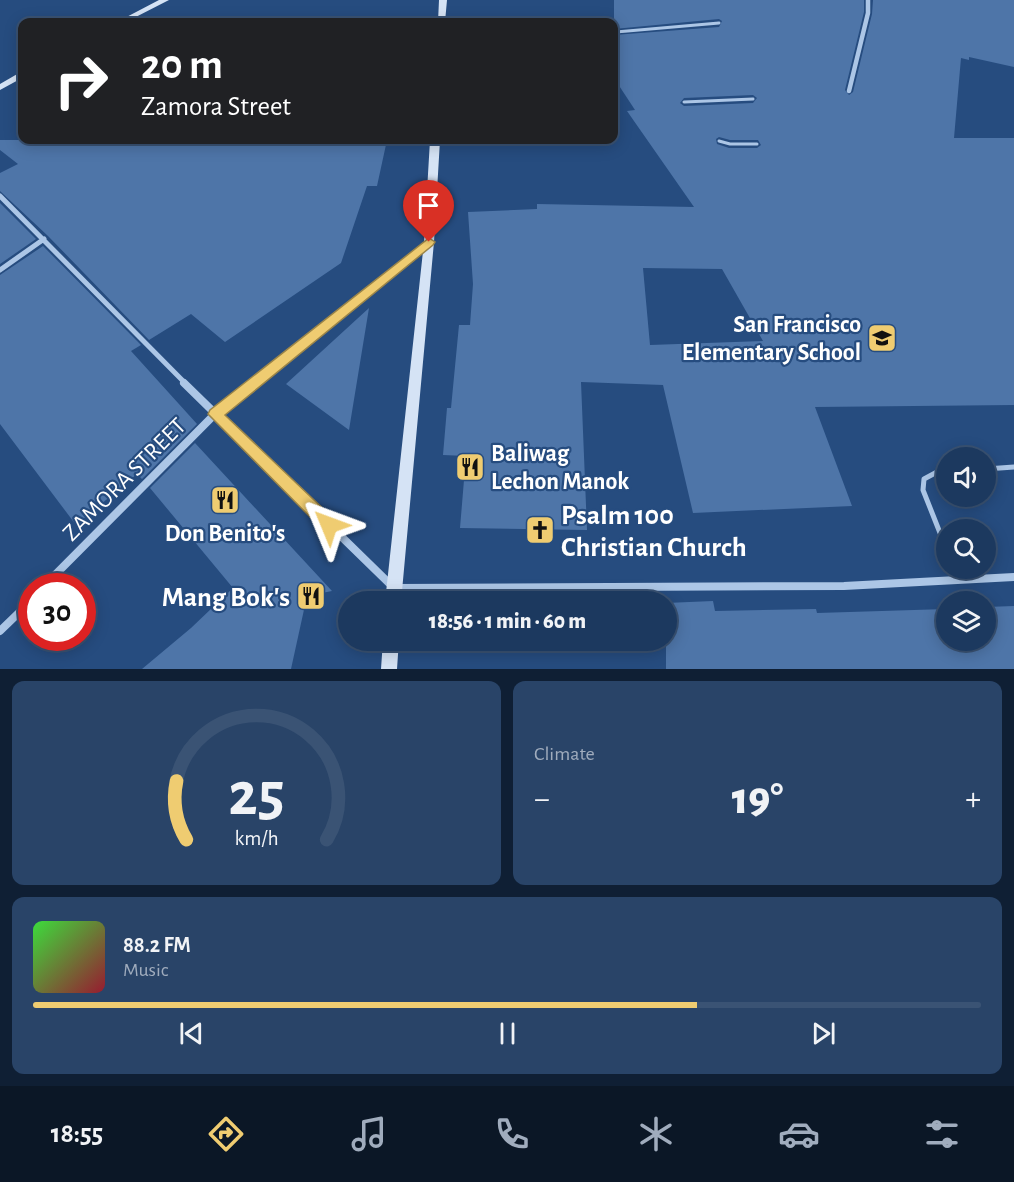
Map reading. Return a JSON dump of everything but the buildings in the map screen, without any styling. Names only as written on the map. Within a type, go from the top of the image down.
[{"type":"main road","points":[[129,18],[165,0]]},
{"type":"main road","points":[[442,18],[443,0]]},
{"type":"main road","points":[[0,87],[18,77]]},
{"type":"main road","points":[[394,591],[429,242],[435,144]]},
{"type":"main road","points":[[389,669],[390,651]]},
{"type":"street","points":[[849,91],[868,13],[868,0]]},
{"type":"street","points":[[0,196],[390,591]]},
{"type":"street","points":[[0,270],[44,239]]},
{"type":"street","name":"ZAMORA STREET","points":[[58,573],[215,414],[429,242]]},
{"type":"street","points":[[594,591],[844,586],[1014,577]]},
{"type":"street","points":[[0,631],[18,614]]},
{"type":"lane","points":[[618,32],[719,23]]},
{"type":"lane","points":[[684,102],[753,99]]},
{"type":"lane","points":[[719,141],[730,144],[757,144]]},
{"type":"lane","points":[[996,468],[1014,467]]},
{"type":"lane","points":[[936,473],[924,479],[923,490],[936,523]]},
{"type":"place","name":"San Francisco Elementary School","points":[[882,338]]},
{"type":"place","name":"Baliwag Lechon Manok","points":[[470,467]]},
{"type":"place","name":"Don Benito's","points":[[225,500]]},
{"type":"place","name":"Psalm 100 Christian Church","points":[[540,530]]},
{"type":"place","name":"Mang Bok's","points":[[311,596]]},
{"type":"route","points":[[329,525],[215,414],[429,242]]}]
